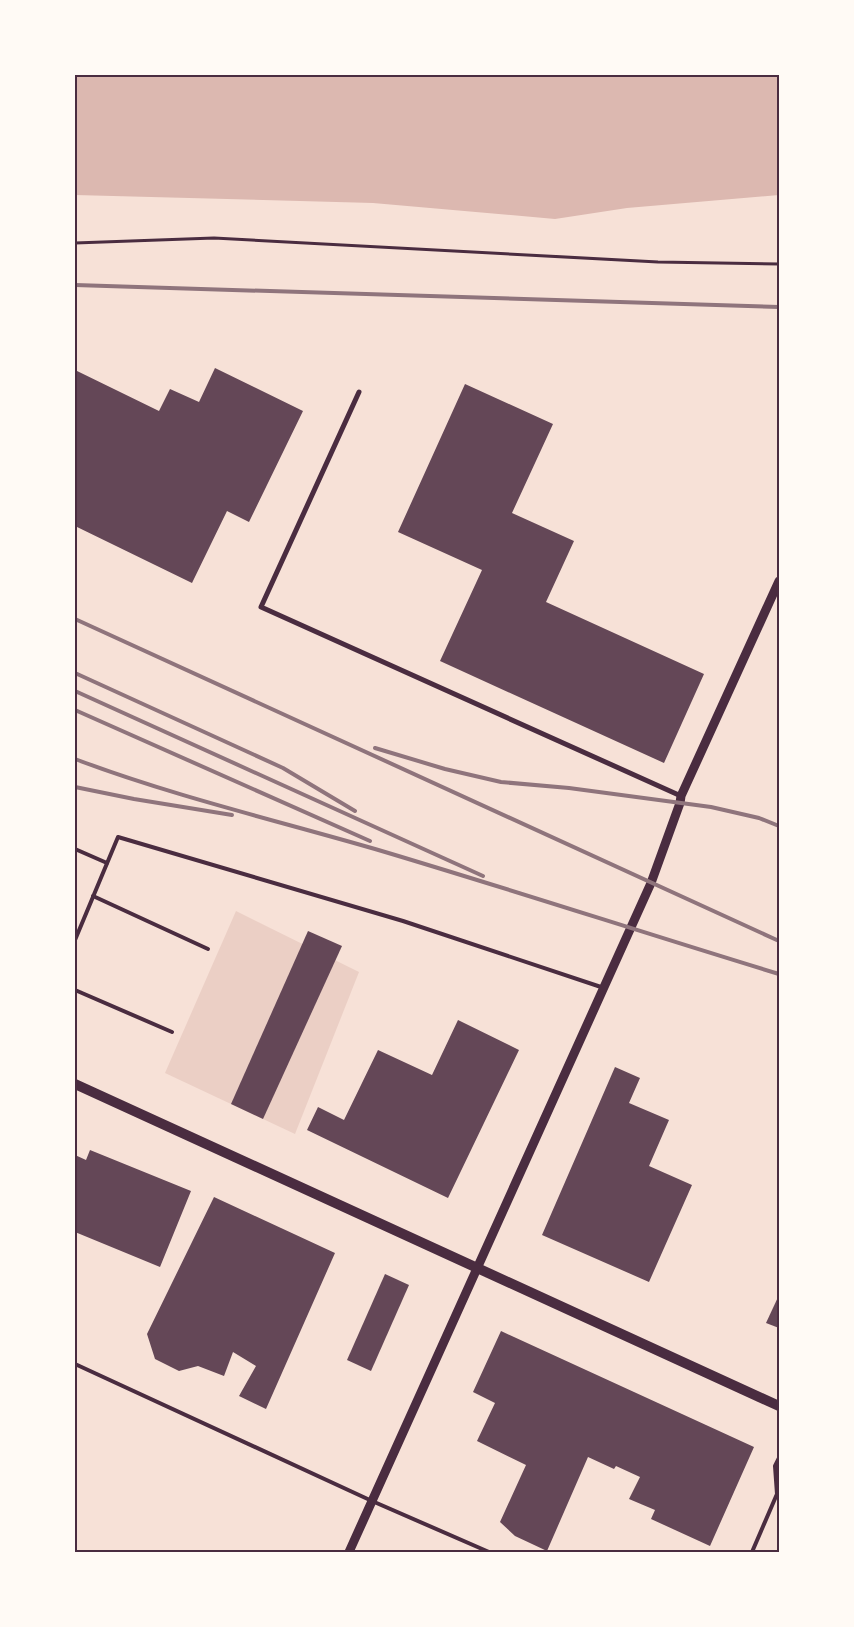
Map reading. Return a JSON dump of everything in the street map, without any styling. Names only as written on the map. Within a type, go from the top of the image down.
[{"type":"main road","points":[[75,1084],[779,1406]]},
{"type":"street","points":[[360,392],[260,607],[681,796]]},
{"type":"street","points":[[350,1552],[651,883],[681,796],[779,581]]},
{"type":"lane","points":[[75,940],[118,837],[402,921],[604,988]]},
{"type":"lane","points":[[75,849],[107,863]]},
{"type":"lane","points":[[93,896],[208,949]]},
{"type":"lane","points":[[75,990],[172,1032]]},
{"type":"lane","points":[[75,1364],[372,1501],[489,1552]]},
{"type":"lane","points":[[752,1552],[777,1494],[775,1466],[779,1458]]},
{"type":"path","points":[[75,243],[214,238],[658,262],[779,264]]},
{"type":"shaded area","points":[[75,75],[779,75],[779,195],[627,208],[555,219],[373,203],[75,195]]},
{"type":"shaded area","points":[[236,911],[359,972],[295,1134],[165,1073]]},
{"type":"building","points":[[215,368],[303,411],[249,522],[227,511],[192,583],[75,526],[75,370],[159,411],[170,389],[199,402]]},
{"type":"building","points":[[465,384],[553,424],[512,513],[574,541],[546,602],[704,674],[664,763],[440,661],[482,570],[398,532]]},
{"type":"building","points":[[308,931],[342,946],[263,1119],[231,1104]]},
{"type":"building","points":[[458,1020],[519,1050],[448,1198],[307,1130],[318,1107],[344,1120],[378,1050],[432,1075]]},
{"type":"building","points":[[615,1067],[640,1078],[629,1103],[669,1120],[649,1166],[692,1185],[649,1282],[542,1235]]},
{"type":"building","points":[[90,1150],[191,1191],[160,1267],[75,1232],[75,1155],[86,1160]]},
{"type":"building","points":[[214,1197],[335,1253],[266,1409],[239,1396],[256,1366],[233,1352],[224,1376],[198,1366],[179,1371],[155,1359],[147,1334]]},
{"type":"building","points":[[385,1274],[409,1285],[371,1371],[347,1360]]},
{"type":"building","points":[[779,1295],[779,1328],[766,1323]]},
{"type":"building","points":[[501,1331],[754,1447],[710,1546],[651,1519],[655,1510],[629,1499],[640,1477],[616,1466],[614,1469],[588,1457],[547,1551],[515,1536],[500,1522],[526,1465],[477,1441],[495,1403],[473,1392]]},
{"type":"railway","points":[[75,285],[779,307]]},
{"type":"railway","points":[[75,619],[779,941]]},
{"type":"railway","points":[[75,673],[283,768],[355,811]]},
{"type":"railway","points":[[75,691],[483,876]]},
{"type":"railway","points":[[75,710],[370,841]]},
{"type":"railway","points":[[375,748],[445,769],[501,782],[569,788],[711,807],[759,818],[779,826]]},
{"type":"railway","points":[[75,759],[149,785],[426,864],[779,974]]},
{"type":"railway","points":[[75,787],[232,815]]}]
